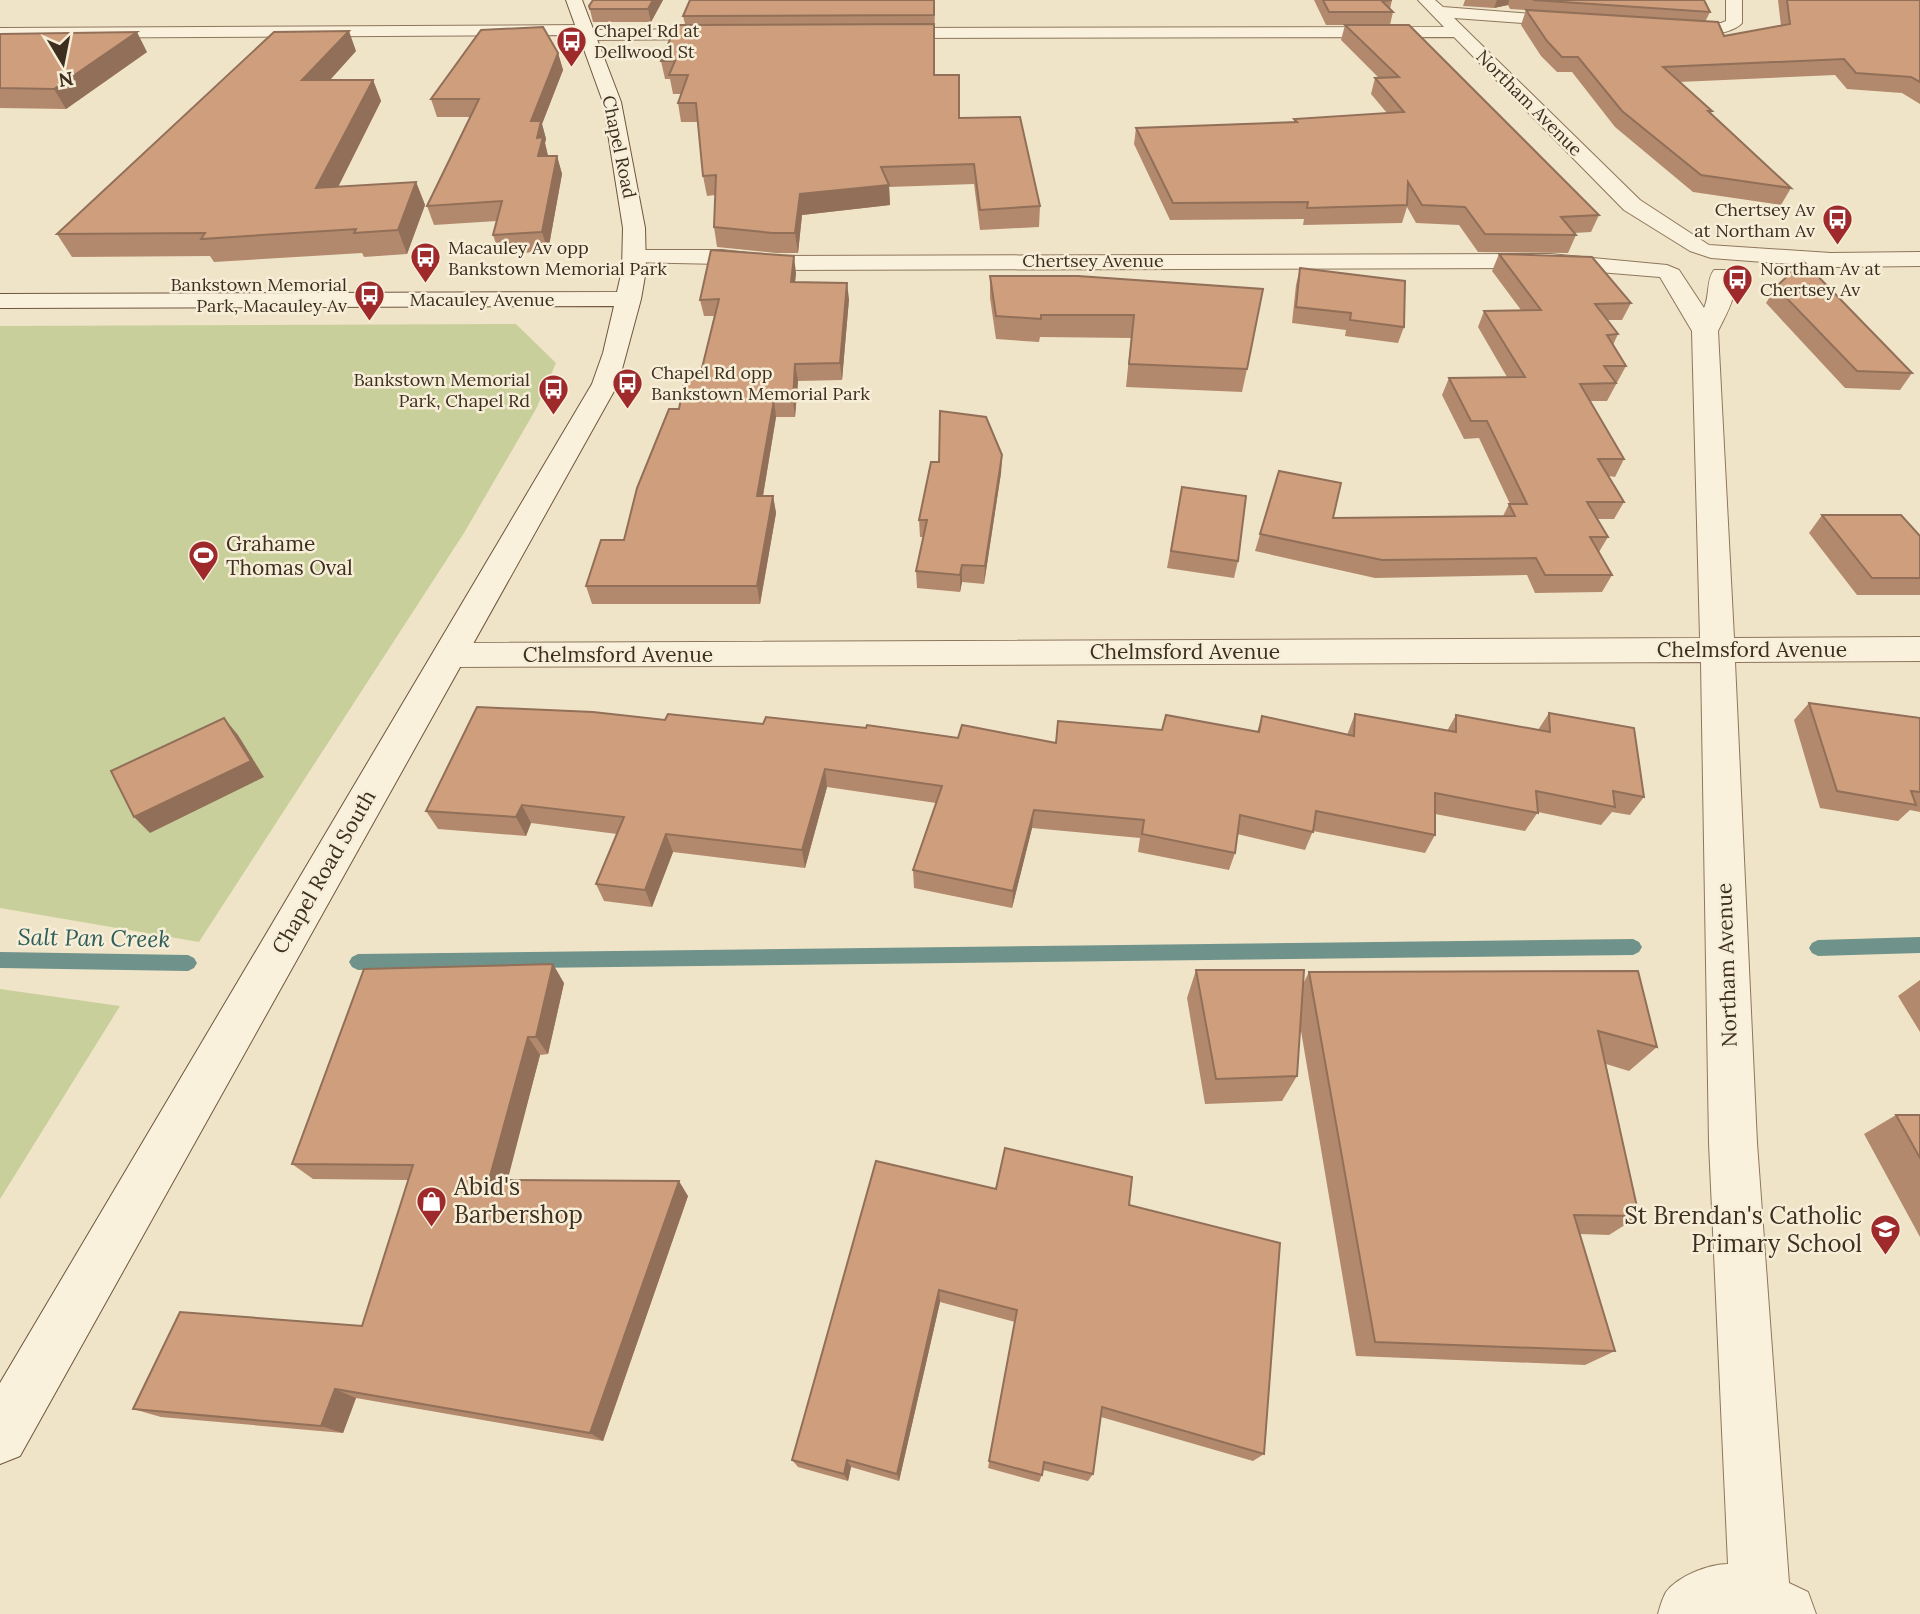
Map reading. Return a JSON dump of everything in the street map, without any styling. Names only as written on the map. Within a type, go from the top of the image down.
[{"type":"street","name":"Chapel Road","points":[[574,0],[615,115],[632,205],[635,257],[629,299]]},
{"type":"street","points":[[1653,27],[1710,30],[1730,26],[1734,23],[1734,0]]},
{"type":"street","points":[[1432,6],[1593,23]]},
{"type":"street","name":"Northam Avenue","points":[[1432,6],[1632,205],[1704,249]]},
{"type":"street","points":[[863,33],[1456,32]]},
{"type":"street","points":[[0,33],[738,34]]},
{"type":"street","name":"Northam Avenue","points":[[1632,205],[1648,247],[1645,259],[1665,272],[1705,331]]},
{"type":"street","name":"Chertsey Avenue","points":[[1550,261],[1670,242],[1704,249]]},
{"type":"street","points":[[1704,249],[1831,260],[1920,259]]},
{"type":"street","points":[[1704,249],[1727,263],[1724,273],[1831,260]]},
{"type":"street","name":"Chertsey Avenue","points":[[635,257],[722,257],[776,263],[1550,261],[1665,272],[1697,279],[1724,273]]},
{"type":"street","name":"Northam Avenue","points":[[1724,273],[1722,296],[1705,331],[1733,1143],[1773,1606]]},
{"type":"street","name":"Macauley Avenue","points":[[0,301],[629,299]]},
{"type":"street","name":"Chapel Road South","points":[[0,1436],[599,395],[616,353],[629,299]]},
{"type":"street","name":"Chelmsford Avenue","points":[[451,655],[1920,649]]},
{"type":"street","points":[[1688,1614],[1696,1602],[1725,1592],[1773,1606]]},
{"type":"green space","name":"Grahame Thomas Oval","points":[[516,324],[556,363],[536,409],[464,533],[199,942],[0,908],[0,326]]},
{"type":"green space","points":[[0,989],[120,1006],[0,1199]]},
{"type":"building","points":[[593,0],[653,0],[648,9],[590,9]]},
{"type":"building","points":[[690,0],[934,0],[934,15],[683,16]]},
{"type":"building","points":[[1323,0],[1392,0],[1382,1],[1393,12],[1329,12]]},
{"type":"building","points":[[1533,0],[1704,0],[1710,12]]},
{"type":"building","points":[[1787,0],[1920,0],[1920,82],[1911,77],[1856,73],[1844,59],[1663,67],[1791,188],[1701,175],[1622,111],[1578,57],[1562,57],[1547,41],[1526,10],[1718,22],[1724,36],[1790,24]]},
{"type":"building","points":[[934,24],[934,75],[959,75],[959,118],[1020,117],[1040,206],[980,210],[974,164],[881,167],[889,185],[800,194],[795,233],[714,227],[716,175],[703,176],[696,103],[678,103],[688,75],[669,75],[675,61],[661,61],[676,25]]},
{"type":"building","points":[[1345,25],[1409,25],[1599,215],[1561,217],[1576,235],[1485,234],[1465,207],[1422,205],[1408,182],[1407,205],[1307,208],[1308,202],[1173,203],[1136,128],[1297,122],[1294,119],[1404,112],[1375,78],[1399,77]]},
{"type":"building","points":[[543,27],[558,53],[531,121],[541,121],[537,138],[543,137],[538,156],[557,156],[542,232],[493,235],[502,201],[427,206],[479,99],[431,99],[481,30]]},
{"type":"building","points":[[349,31],[302,80],[373,80],[316,188],[416,182],[398,230],[354,233],[356,229],[201,239],[205,233],[57,234],[274,32]]},
{"type":"building","points":[[137,32],[54,89],[0,88],[0,34]]},
{"type":"building","points":[[711,250],[794,256],[791,282],[847,283],[840,363],[795,364],[793,400],[774,400],[757,496],[773,496],[757,586],[586,586],[601,540],[624,540],[637,488],[669,409],[679,409],[685,377],[700,376],[719,299],[700,300]]},
{"type":"building","points":[[1499,254],[1592,257],[1631,303],[1595,304],[1618,334],[1607,335],[1626,366],[1604,366],[1616,383],[1580,384],[1624,459],[1598,459],[1624,502],[1587,502],[1608,537],[1590,537],[1612,575],[1545,575],[1536,558],[1382,560],[1260,534],[1279,471],[1341,483],[1333,518],[1515,516],[1509,504],[1527,504],[1487,421],[1471,421],[1449,378],[1525,377],[1484,311],[1541,310]]},
{"type":"building","points":[[1803,261],[1912,373],[1857,371],[1776,287]]},
{"type":"building","points":[[1300,268],[1405,281],[1404,327],[1350,320],[1351,313],[1296,307]]},
{"type":"building","points":[[990,276],[1078,276],[1263,289],[1247,369],[1129,364],[1134,315],[1041,315],[1041,319],[996,316]]},
{"type":"building","points":[[940,411],[986,417],[1002,455],[985,566],[962,565],[960,575],[916,571],[927,520],[919,520],[931,462],[939,462]]},
{"type":"building","points":[[1182,487],[1246,496],[1238,561],[1171,551]]},
{"type":"building","points":[[1822,515],[1901,515],[1920,536],[1920,578],[1872,578]]},
{"type":"building","points":[[1809,703],[1920,718],[1920,792],[1911,791],[1916,805],[1837,791]]},
{"type":"building","points":[[477,707],[593,712],[665,720],[668,714],[763,724],[766,717],[866,728],[867,725],[958,738],[962,725],[1056,743],[1058,721],[1162,730],[1166,715],[1259,732],[1262,716],[1354,736],[1355,714],[1456,732],[1456,715],[1550,732],[1549,713],[1634,728],[1644,797],[1613,791],[1615,807],[1536,791],[1538,813],[1435,793],[1435,835],[1316,811],[1313,832],[1240,815],[1235,853],[1142,834],[1144,820],[1034,810],[1013,891],[913,870],[942,786],[825,769],[802,850],[666,834],[645,890],[596,884],[624,817],[522,805],[516,817],[426,811]]},
{"type":"building","points":[[224,718],[251,761],[134,817],[111,771]]},
{"type":"building","points":[[553,964],[536,1037],[528,1037],[489,1180],[679,1181],[590,1433],[335,1389],[321,1426],[133,1409],[180,1312],[362,1326],[413,1165],[292,1164],[364,969]]},
{"type":"building","points":[[1196,970],[1304,970],[1297,1076],[1216,1079]]},
{"type":"building","points":[[1638,971],[1657,1047],[1598,1031],[1639,1216],[1574,1215],[1615,1351],[1375,1342],[1309,972]]},
{"type":"building","points":[[1896,1115],[1920,1115],[1920,1158]]},
{"type":"building","points":[[1005,1148],[1132,1177],[1129,1205],[1280,1243],[1264,1454],[1102,1407],[1093,1474],[1044,1462],[1042,1475],[989,1461],[1017,1310],[939,1290],[897,1474],[847,1460],[844,1474],[792,1460],[876,1161],[996,1189]]},
{"type":"waterway","points":[[1818,948],[1920,945]]},
{"type":"waterway","points":[[358,962],[1633,947]]},
{"type":"waterway","name":"Salt Pan Creek","points":[[0,960],[188,963]]},
{"type":"place","name":"Chapel Rd at Dellwood St","points":[[571,68]]},
{"type":"place","name":"Chertsey Av at Northam Av","points":[[1838,247]]},
{"type":"place","name":"Macauley Av opp Bankstown Memorial Park","points":[[425,285]]},
{"type":"place","name":"Northam Av at Chertsey Av","points":[[1737,306]]},
{"type":"place","name":"Bankstown Memorial Park, Macauley Av","points":[[370,322]]},
{"type":"place","name":"Chapel Rd opp Bankstown Memorial Park","points":[[628,410]]},
{"type":"place","name":"Bankstown Memorial Park, Chapel Rd","points":[[553,417]]},
{"type":"place","name":"Grahame Thomas Oval","points":[[203,583]]},
{"type":"place","name":"Abid's Barbershop","points":[[431,1228]]},
{"type":"place","name":"St Brendan's Catholic Primary School","points":[[1885,1257]]}]
